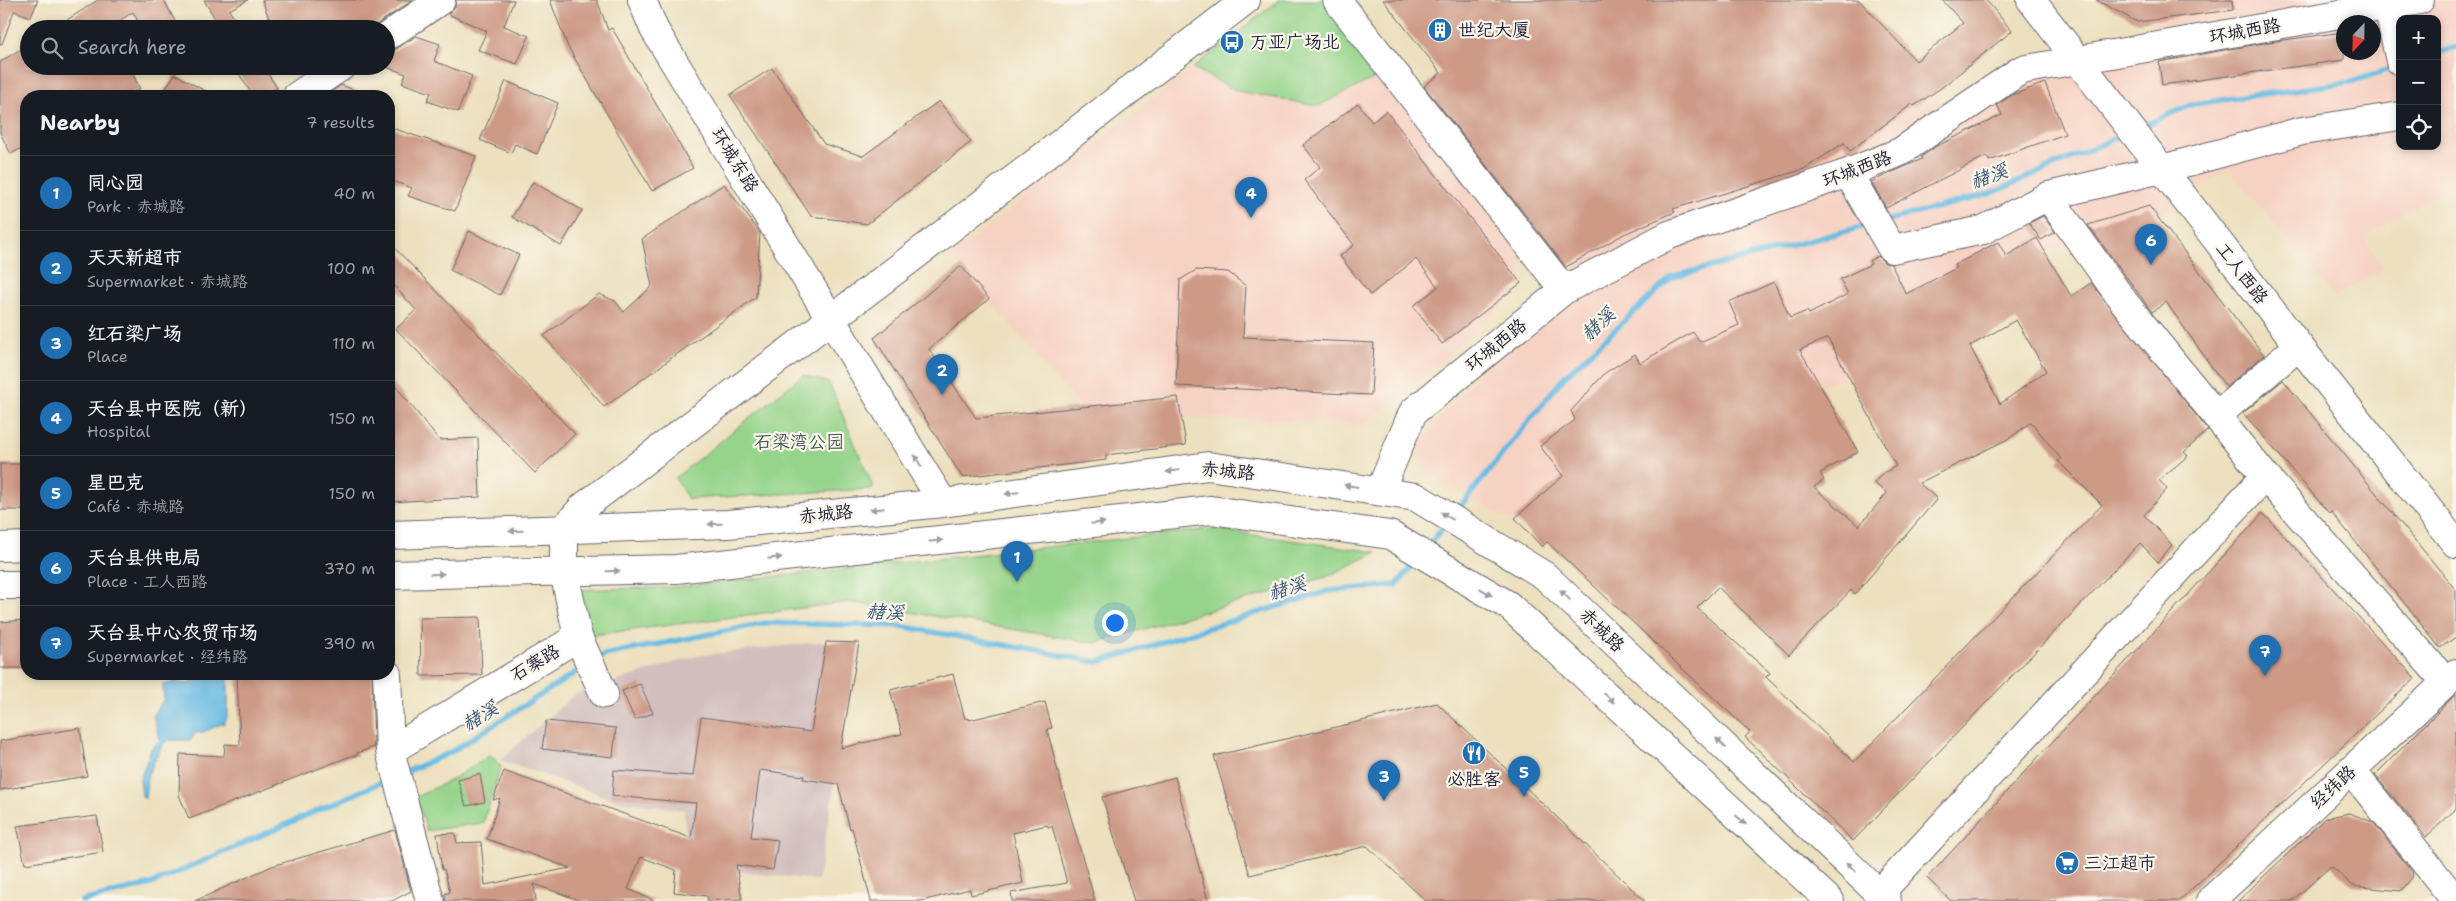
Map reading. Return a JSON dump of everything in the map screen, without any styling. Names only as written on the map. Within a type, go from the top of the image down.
[{"type":"main road","points":[[395,31],[441,0]]},
{"type":"main road","name":"环城东路","points":[[642,0],[654,29],[832,318],[943,503]]},
{"type":"main road","points":[[564,529],[582,508],[1246,0]]},
{"type":"main road","points":[[1337,0],[1564,290]]},
{"type":"main road","name":"工人西路","points":[[2031,0],[2299,346],[2456,544]]},
{"type":"main road","name":"环城西路","points":[[1380,490],[1413,412],[1564,290],[1668,235],[1848,174],[1900,152],[2021,70],[2390,3],[2420,0]]},
{"type":"main road","points":[[2390,3],[2400,60]]},
{"type":"main road","points":[[306,90],[328,75]]},
{"type":"main road","points":[[1848,174],[1892,249],[1983,230],[2048,196],[2162,169],[2302,131],[2396,117]]},
{"type":"main road","points":[[2048,196],[2124,302],[2265,476],[2451,678]]},
{"type":"main road","points":[[2216,416],[2299,346]]},
{"type":"main road","name":"赤城路","points":[[395,535],[728,524],[943,503],[1208,466],[1380,490],[1416,497],[1545,576],[1883,898]]},
{"type":"main road","points":[[1883,898],[2265,476]]},
{"type":"main road","points":[[395,575],[676,569],[1211,510],[1390,535],[1508,605],[1718,798],[1821,898]]},
{"type":"main road","name":"石寨路","points":[[390,750],[578,637],[564,572],[564,529]]},
{"type":"main road","points":[[0,546],[20,546]]},
{"type":"main road","points":[[0,586],[20,585]]},
{"type":"main road","points":[[578,637],[604,694]]},
{"type":"main road","name":"经纬路","points":[[2210,901],[2451,678]]},
{"type":"main road","points":[[387,680],[390,750],[430,901]]},
{"type":"main road","points":[[1718,798],[1745,767]]},
{"type":"main road","points":[[2351,770],[2456,901]]},
{"type":"shaded area","points":[[2152,0],[2456,0],[2456,182],[2363,237],[2384,268],[2335,297],[2229,169],[2158,214],[2050,250],[1970,298],[1917,352],[1812,389],[1538,535],[1426,474],[1414,446],[1531,318],[1583,272],[1561,249],[1803,114],[1903,45],[1950,115],[2036,69],[2154,50]]},
{"type":"shaded area","points":[[1193,68],[1237,91],[1391,70],[1526,248],[1515,294],[1420,380],[1362,424],[1180,417],[1180,394],[1082,409],[951,255]]},
{"type":"shaded area","points":[[820,642],[859,643],[818,880],[688,866],[684,810],[619,801],[500,760],[576,694],[696,656]]},
{"type":"green space","points":[[1279,0],[1336,0],[1391,70],[1318,106],[1237,91],[1193,68]]},
{"type":"green space","name":"石梁湾公园","points":[[803,375],[829,383],[874,489],[688,499],[675,478]]},
{"type":"green space","points":[[1211,529],[1377,552],[1326,577],[1095,643],[849,602],[578,637],[568,590],[678,587]]},
{"type":"green space","points":[[491,755],[501,767],[483,823],[427,831],[416,797],[451,780]]},
{"type":"water","points":[[195,680],[228,680],[228,714],[225,723],[203,732],[195,733],[191,740],[170,740],[163,743],[147,777],[145,799],[142,796],[140,780],[151,749],[160,740],[153,715],[164,699],[163,685],[177,681],[184,684]]},
{"type":"building","points":[[0,0],[38,0],[31,17],[14,11],[2,44],[0,44]]},
{"type":"building","points":[[98,0],[164,0],[174,20],[137,20],[133,12],[121,20],[67,20]]},
{"type":"building","points":[[204,0],[248,0],[229,10],[235,20],[216,20]]},
{"type":"building","points":[[262,0],[413,0],[383,20],[270,20]]},
{"type":"building","points":[[456,0],[514,0],[504,26],[529,36],[517,64],[478,50],[487,31],[448,14],[455,7]]},
{"type":"building","points":[[550,0],[597,0],[608,30],[612,28],[693,168],[652,191],[568,47]]},
{"type":"building","points":[[1383,0],[1859,0],[1916,61],[1963,23],[1942,0],[1986,0],[2012,31],[1941,88],[1914,106],[1912,104],[1850,151],[1844,143],[1804,169],[1673,209],[1675,212],[1624,234],[1566,267],[1424,86],[1441,73]]},
{"type":"building","points":[[2096,0],[2232,0],[2233,10],[2137,22]]},
{"type":"building","points":[[2336,33],[2336,60],[2344,60],[2162,85],[2159,62],[2269,42]]},
{"type":"building","points":[[416,36],[440,44],[434,61],[472,76],[458,112],[427,101],[431,93],[402,83],[406,74],[395,70],[395,50]]},
{"type":"building","points":[[20,50],[20,75],[133,75],[140,89],[20,90],[20,149],[11,154],[0,133],[0,62]]},
{"type":"building","points":[[772,68],[824,144],[863,156],[939,101],[971,142],[867,224],[811,216],[730,95]]},
{"type":"building","points":[[174,75],[177,75],[203,90],[165,90]]},
{"type":"building","points":[[240,75],[269,75],[277,88],[274,90],[249,90]]},
{"type":"building","points":[[506,81],[558,103],[537,154],[515,144],[511,153],[480,140]]},
{"type":"building","points":[[2045,83],[2065,134],[1989,161],[1986,156],[1886,208],[1871,182],[1922,159],[1921,157],[1937,146],[2002,115],[1997,105],[2012,95]]},
{"type":"building","points":[[341,85],[354,90],[334,90]]},
{"type":"building","points":[[1358,103],[1372,122],[1386,111],[1521,283],[1442,344],[1413,306],[1438,287],[1416,259],[1370,295],[1340,256],[1354,245],[1304,180],[1320,167],[1303,145]]},
{"type":"building","points":[[395,129],[476,156],[455,211],[408,196],[412,188],[395,182]]},
{"type":"building","points":[[533,182],[582,210],[561,246],[512,217]]},
{"type":"building","points":[[724,184],[760,233],[756,297],[604,407],[544,336],[599,294],[615,301],[624,312],[652,286],[642,239]]},
{"type":"building","points":[[2149,206],[2264,355],[2226,387],[2166,302],[2152,312],[2088,225]]},
{"type":"building","points":[[2043,216],[2055,232],[2041,240],[2029,223]]},
{"type":"building","points":[[469,231],[519,255],[500,295],[450,270]]},
{"type":"building","points":[[2037,238],[2071,296],[2091,283],[2208,430],[2184,452],[2188,456],[2159,480],[2167,489],[2144,515],[2172,545],[2158,562],[2140,543],[1853,841],[1745,737],[1750,732],[1547,542],[1542,547],[1515,518],[1563,476],[1540,446],[1575,420],[1571,411],[1605,373],[1635,354],[1640,363],[1693,332],[1700,342],[1739,325],[1729,302],[1774,282],[1790,318],[1807,311],[1809,314],[1848,294],[1840,279],[1871,264],[1869,261],[1878,256],[1885,263],[1891,264],[1906,294],[1956,268],[1954,265],[1998,242],[2006,256]],"holes":[[[2016,320],[2046,371],[2000,404],[1970,346]],[[1828,338],[1896,466],[1882,474],[1874,483],[1887,493],[1859,526],[1814,487],[1824,480],[1820,473],[1858,452],[1800,350]],[[2031,422],[2061,459],[2058,461],[2102,505],[1854,762],[1766,677],[1770,673],[1697,608],[1718,587],[1789,655],[1851,590],[1855,594],[1937,499],[1919,483],[2010,438]]]},
{"type":"building","points":[[395,248],[575,434],[535,473],[396,329],[416,310],[395,287]]},
{"type":"building","points":[[961,266],[989,299],[929,349],[976,418],[1178,397],[1186,445],[1106,455],[1106,460],[962,477],[874,338]]},
{"type":"building","points":[[1196,270],[1228,272],[1246,286],[1243,337],[1374,343],[1371,395],[1176,386],[1180,280]]},
{"type":"building","points":[[2283,380],[2456,590],[2456,637],[2440,648],[2331,511],[2329,513],[2243,413]]},
{"type":"building","points":[[395,385],[439,440],[478,438],[480,497],[395,502]]},
{"type":"building","points":[[0,464],[20,464],[20,510],[0,510]]},
{"type":"building","points":[[2263,513],[2415,678],[2179,901],[1951,901],[1927,878]]},
{"type":"building","points":[[480,617],[482,675],[421,676],[420,618]]},
{"type":"building","points":[[20,620],[20,668],[0,668],[0,622]]},
{"type":"building","points":[[826,642],[859,643],[841,748],[902,734],[890,690],[953,674],[965,719],[969,718],[969,720],[1045,702],[1052,728],[1047,729],[1095,901],[1012,901],[1011,893],[1067,883],[1052,826],[1048,827],[1047,825],[1013,833],[1023,883],[971,895],[970,889],[921,901],[871,901],[852,828],[850,829],[838,784],[803,779],[804,776],[760,770],[751,837],[778,840],[773,870],[736,865],[742,899],[708,901],[707,896],[674,892],[676,870],[641,857],[628,889],[655,901],[581,901],[534,884],[536,901],[446,901],[445,894],[450,892],[444,869],[442,870],[437,834],[455,833],[457,843],[481,842],[485,885],[570,868],[487,839],[500,798],[493,800],[504,771],[691,838],[696,803],[612,796],[614,770],[693,776],[701,717],[811,732]]},
{"type":"building","points":[[237,680],[372,680],[374,747],[357,753],[357,756],[351,756],[189,819],[179,795],[180,754],[224,756],[225,744],[240,745]]},
{"type":"building","points":[[640,684],[653,713],[635,720],[622,691]]},
{"type":"building","points":[[2456,694],[2456,809],[2426,837],[2375,775]]},
{"type":"building","points":[[1437,703],[1645,901],[1426,901],[1367,846],[1250,875],[1214,756]]},
{"type":"building","points":[[546,721],[616,728],[613,757],[542,749]]},
{"type":"building","points":[[80,728],[87,776],[0,790],[0,741]]},
{"type":"building","points":[[480,774],[485,802],[466,806],[458,780]]},
{"type":"building","points":[[1175,777],[1208,901],[1134,901],[1102,797]]},
{"type":"building","points":[[2349,813],[2373,822],[2413,873],[2412,878],[2401,891],[2353,886],[2331,866],[2292,901],[2238,901],[2325,818]]},
{"type":"building","points":[[97,816],[103,852],[25,864],[17,826]]},
{"type":"building","points":[[395,830],[411,891],[392,901],[195,901],[272,866]]},
{"type":"waterway","name":"赭溪","points":[[2441,52],[2456,47]]},
{"type":"waterway","name":"赭溪","points":[[2138,128],[2193,104],[2351,82],[2395,67]]},
{"type":"waterway","name":"赭溪","points":[[1885,221],[1990,194],[2125,134]]},
{"type":"waterway","name":"赭溪","points":[[1455,513],[1565,376],[1672,277],[1869,225]]},
{"type":"waterway","name":"赭溪","points":[[1426,548],[1446,524]]},
{"type":"waterway","name":"赭溪","points":[[595,661],[604,655],[766,623],[900,626],[1098,662],[1328,591],[1397,585],[1417,559]]},
{"type":"waterway","name":"赭溪","points":[[404,773],[451,752],[583,668]]},
{"type":"waterway","name":"赭溪","points":[[82,901],[151,884],[391,778]]},
{"type":"place","name":"世纪大厦","points":[[1440,30]]},
{"type":"place","name":"万亚广场北","points":[[1232,42]]},
{"type":"place","name":"天台县中医院（新）","points":[[1251,218]]},
{"type":"place","name":"天台县供电局","points":[[2151,265]]},
{"type":"place","name":"天天新超市","points":[[942,395]]},
{"type":"place","name":"同心园","points":[[1017,582]]},
{"type":"place","name":"天台县中心农贸市场","points":[[2265,676]]},
{"type":"place","name":"必胜客","points":[[1474,753]]},
{"type":"place","name":"星巴克","points":[[1524,797]]},
{"type":"place","name":"红石梁广场","points":[[1384,801]]},
{"type":"place","name":"三江超市","points":[[2067,863]]}]
